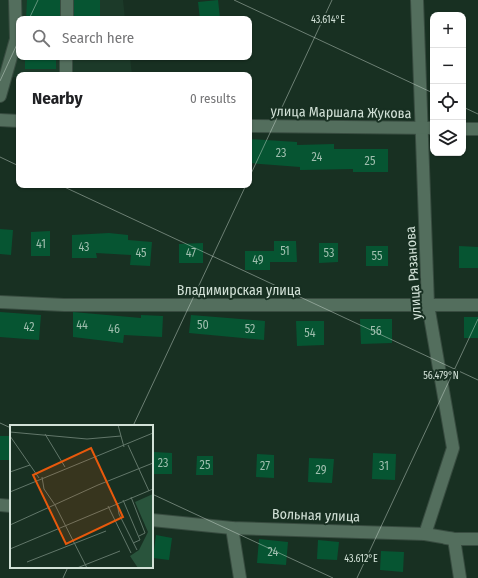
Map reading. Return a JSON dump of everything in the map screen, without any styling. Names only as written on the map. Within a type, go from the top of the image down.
[{"type":"street","points":[[0,96],[16,39],[15,0]]},
{"type":"street","points":[[67,0],[67,16]]},
{"type":"street","name":"улица Рязанова","points":[[417,0],[427,128],[428,304],[453,448],[425,534]]},
{"type":"street","points":[[66,60],[66,72]]},
{"type":"street","points":[[0,120],[16,121]]},
{"type":"street","name":"улица Маршала Жукова","points":[[252,126],[427,128]]},
{"type":"street","points":[[466,129],[478,129]]},
{"type":"street","name":"Владимирская улица","points":[[0,302],[64,305],[478,305]]},
{"type":"street","points":[[0,505],[10,506]]},
{"type":"street","name":"Вольная улица","points":[[153,520],[232,528],[425,534]]},
{"type":"street","points":[[232,528],[240,578]]},
{"type":"street","points":[[425,534],[454,539],[478,539]]},
{"type":"street","points":[[454,539],[460,578]]},
{"type":"shaded area","points":[[0,0],[123,0],[125,16],[16,16],[16,60],[130,60],[132,72],[16,72],[16,77],[0,77]]},
{"type":"building","points":[[27,0],[60,0],[60,16],[26,16]]},
{"type":"building","points":[[74,0],[100,0],[100,16],[74,16]]},
{"type":"building","points":[[218,0],[220,16],[200,16],[198,2]]},
{"type":"building","points":[[25,60],[56,60],[56,69],[25,69]]},
{"type":"building","points":[[252,139],[297,142],[297,145],[334,144],[334,149],[388,149],[388,172],[353,172],[353,169],[300,170],[300,167],[252,163]]},
{"type":"building","points":[[0,229],[13,230],[11,255],[0,254]]},
{"type":"building","points":[[50,231],[50,256],[31,256],[31,232]]},
{"type":"building","points":[[109,233],[128,235],[128,240],[152,242],[150,266],[130,265],[131,255],[96,253],[97,258],[72,258],[72,235]]},
{"type":"building","points":[[274,241],[296,241],[297,262],[270,262],[270,270],[245,270],[245,251],[274,251]]},
{"type":"building","points":[[203,243],[203,263],[179,263],[179,244]]},
{"type":"building","points":[[319,243],[338,243],[338,262],[319,263]]},
{"type":"building","points":[[366,246],[388,246],[388,266],[366,266]]},
{"type":"building","points":[[459,246],[478,247],[478,268],[459,268]]},
{"type":"building","points":[[0,312],[41,315],[39,340],[0,337]]},
{"type":"building","points":[[73,312],[141,318],[141,315],[163,316],[162,337],[124,335],[123,343],[73,337]]},
{"type":"building","points":[[191,315],[265,321],[264,340],[189,333]]},
{"type":"building","points":[[464,317],[478,317],[478,338],[464,338]]},
{"type":"building","points":[[360,319],[392,319],[392,343],[361,344]]},
{"type":"building","points":[[296,321],[324,321],[324,345],[297,346]]},
{"type":"building","points":[[0,436],[10,436],[10,460],[0,460]]},
{"type":"building","points":[[154,452],[172,453],[172,474],[154,474]]},
{"type":"building","points":[[373,453],[396,454],[395,480],[372,479]]},
{"type":"building","points":[[257,454],[274,455],[274,478],[256,477]]},
{"type":"building","points":[[197,456],[213,456],[213,475],[196,475]]},
{"type":"building","points":[[309,458],[334,459],[332,483],[308,482]]},
{"type":"building","points":[[156,535],[172,538],[169,560],[153,558]]},
{"type":"building","points":[[259,539],[288,542],[286,565],[257,563]]},
{"type":"building","points":[[318,540],[339,542],[337,560],[317,559]]},
{"type":"building","points":[[381,551],[404,552],[403,572],[380,570]]}]
